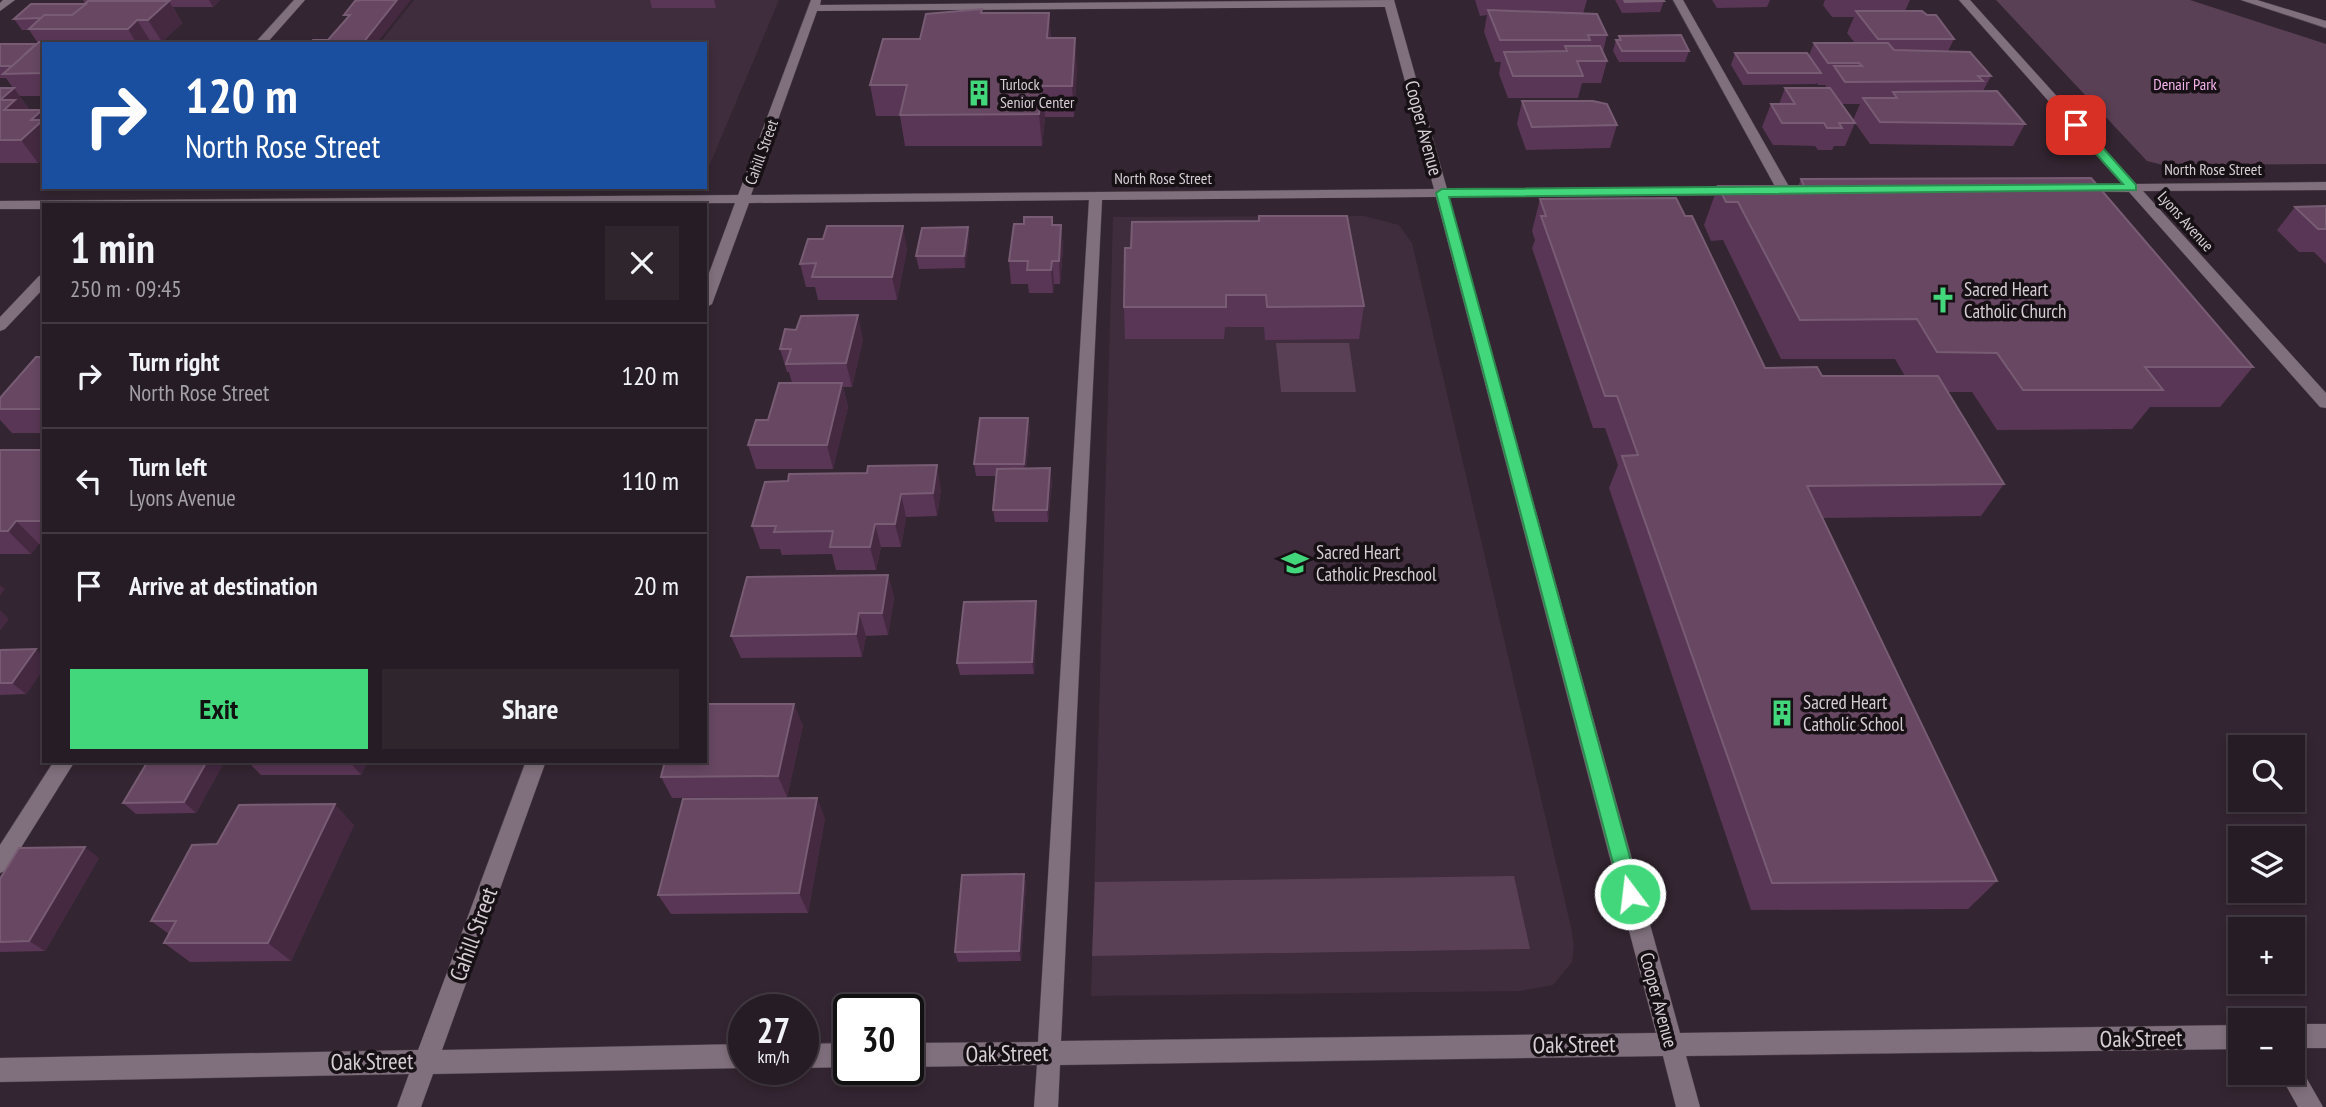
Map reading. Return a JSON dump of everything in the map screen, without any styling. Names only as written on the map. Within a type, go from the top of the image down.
[{"type":"street","points":[[0,8],[10,0]]},
{"type":"street","points":[[262,42],[300,0]]},
{"type":"street","name":"North Rose Street","points":[[421,203],[1777,190],[1678,0]]},
{"type":"street","name":"Lyons Avenue","points":[[1964,0],[2326,403]]},
{"type":"street","points":[[2246,0],[2326,25]]},
{"type":"street","points":[[814,4],[1390,2]]},
{"type":"street","name":"Cooper Avenue","points":[[1390,2],[1688,1107]]},
{"type":"street","name":"Cahill Street","points":[[707,299],[814,4]]},
{"type":"street","name":"North Rose Street","points":[[2063,188],[2326,186]]},
{"type":"street","points":[[115,203],[127,189]]},
{"type":"street","points":[[1046,1107],[1096,196]]},
{"type":"street","name":"North Rose Street","points":[[0,205],[42,205]]},
{"type":"street","points":[[0,326],[42,281]]},
{"type":"street","points":[[0,863],[64,763]]},
{"type":"street","name":"Cahill Street","points":[[409,1107],[535,763]]},
{"type":"street","points":[[2305,1036],[2326,1036]]},
{"type":"street","name":"Oak Street","points":[[924,1055],[1671,1042],[2228,1037]]},
{"type":"street","name":"Oak Street","points":[[0,1070],[728,1056]]},
{"type":"street","points":[[2298,1085],[2311,1107]]},
{"type":"shaded area","points":[[414,0],[779,0],[707,171],[707,42],[381,42]]},
{"type":"shaded area","name":"Sacred Heart Catholic Preschool","points":[[1364,216],[1399,225],[1412,243],[1571,927],[1574,946],[1572,962],[1553,985],[1520,991],[1091,996],[1113,217]]},
{"type":"green space","name":"Denair Park","points":[[1996,0],[2190,0],[2326,44],[2326,164],[2163,165],[2147,161]]},
{"type":"green space","points":[[1276,343],[1349,343],[1356,392],[1281,392]]},
{"type":"green space","points":[[1514,876],[1530,949],[1092,956],[1095,882]]},
{"type":"building","points":[[397,0],[364,42],[312,42],[328,40],[350,15],[344,15],[355,1]]},
{"type":"building","points":[[1624,0],[1663,0],[1664,1],[1625,2]]},
{"type":"building","points":[[88,1],[169,1],[148,20],[137,20],[128,29],[29,29],[44,15],[72,15]]},
{"type":"building","points":[[31,4],[86,4],[72,15],[14,19]]},
{"type":"building","name":"Turlock Senior Center","points":[[982,9],[981,13],[1049,13],[1047,38],[1075,38],[1072,86],[1042,86],[1039,114],[900,115],[907,85],[870,85],[883,39],[920,39],[926,14]]},
{"type":"building","points":[[1488,10],[1597,14],[1607,35],[1588,35],[1590,40],[1500,40]]},
{"type":"building","points":[[1856,11],[1922,11],[1927,15],[1936,15],[1954,39],[1878,39]]},
{"type":"building","points":[[1681,35],[1689,51],[1622,51],[1616,40],[1621,40],[1619,36]]},
{"type":"building","points":[[39,42],[42,42],[42,73],[3,74]]},
{"type":"building","points":[[1814,43],[1888,43],[1894,50],[1970,52],[1991,76],[1978,76],[1983,81],[1845,82],[1834,66],[1862,66],[1859,63],[1828,63]]},
{"type":"building","points":[[0,44],[36,44],[12,66],[0,66]]},
{"type":"building","points":[[1565,46],[1600,46],[1607,61],[1577,61],[1583,76],[1513,76],[1504,52],[1567,51]]},
{"type":"building","points":[[1735,53],[1807,53],[1821,73],[1748,73]]},
{"type":"building","points":[[0,88],[14,88],[0,100]]},
{"type":"building","points":[[1785,88],[1830,88],[1855,123],[1839,123],[1842,128],[1827,128],[1824,123],[1782,123],[1771,104],[1795,104]]},
{"type":"building","points":[[1997,91],[2025,124],[1880,122],[1863,98],[1897,98],[1893,92]]},
{"type":"building","points":[[0,100],[15,100],[4,110],[42,110],[31,120],[42,121],[21,140],[0,140]]},
{"type":"building","points":[[1522,101],[1593,101],[1607,104],[1617,125],[1532,127]]},
{"type":"building","name":"Sacred Heart Catholic Church","points":[[2091,178],[2253,367],[2145,367],[2163,390],[2023,390],[1997,353],[1937,352],[1917,319],[1800,320],[1738,202],[1726,202],[1718,186],[1804,186],[1801,179]]},
{"type":"building","name":"Sacred Heart Catholic School","points":[[1676,198],[1685,216],[1692,216],[1765,368],[1817,367],[1822,376],[1938,376],[2004,484],[1807,486],[1997,881],[1772,883],[1622,456],[1638,455],[1617,396],[1605,396],[1541,216],[1546,216],[1540,199]]},
{"type":"building","points":[[2326,206],[2326,229],[2318,229],[2295,207]]},
{"type":"building","points":[[1259,216],[1347,216],[1364,306],[1267,307],[1266,295],[1226,295],[1226,307],[1124,307],[1125,248],[1131,248],[1132,222],[1259,221]]},
{"type":"building","points":[[1024,217],[1052,217],[1052,225],[1061,225],[1059,261],[1052,261],[1051,270],[1027,270],[1028,261],[1009,261],[1014,224],[1024,224]]},
{"type":"building","points":[[827,226],[903,226],[892,277],[812,277],[816,263],[800,264],[808,239],[823,239]]},
{"type":"building","points":[[968,227],[964,256],[916,256],[922,228]]},
{"type":"building","points":[[858,315],[846,363],[786,364],[791,349],[780,349],[785,329],[796,330],[801,316]]},
{"type":"building","points":[[36,357],[42,357],[42,409],[0,409],[0,398]]},
{"type":"building","points":[[779,383],[842,383],[827,445],[748,445],[756,420],[768,420]]},
{"type":"building","points":[[980,418],[1028,418],[1024,464],[974,464]]},
{"type":"building","points":[[0,450],[42,450],[42,521],[16,521],[8,531],[0,531]]},
{"type":"building","points":[[937,465],[933,493],[901,494],[895,524],[875,524],[870,547],[830,547],[833,531],[774,532],[776,526],[752,526],[765,482],[788,481],[789,474],[867,473],[868,466]]},
{"type":"building","points":[[1050,468],[1047,510],[993,510],[997,469]]},
{"type":"building","points":[[888,575],[882,613],[859,613],[856,634],[731,636],[747,577]]},
{"type":"building","points":[[1036,601],[1032,662],[957,663],[964,602]]},
{"type":"building","points":[[36,649],[12,683],[0,683],[0,650]]},
{"type":"building","points":[[707,704],[794,704],[778,776],[661,777],[664,763],[707,763]]},
{"type":"building","points":[[147,763],[206,763],[184,802],[123,803]]},
{"type":"building","points":[[817,798],[799,893],[658,895],[683,799]]},
{"type":"building","points":[[335,804],[268,943],[164,943],[176,921],[151,921],[192,845],[217,844],[239,805]]},
{"type":"building","points":[[85,847],[29,941],[0,942],[0,879],[19,848]]},
{"type":"building","points":[[1024,874],[1019,951],[955,952],[962,875]]},
{"type":"place","name":"Turlock Senior Center","points":[[979,93]]},
{"type":"place","name":"Sacred Heart Catholic Church","points":[[1943,300]]},
{"type":"place","name":"Sacred Heart Catholic Preschool","points":[[1295,563]]},
{"type":"place","name":"Sacred Heart Catholic School","points":[[1782,713]]},
{"type":"route","points":[[1630,894],[1442,193],[2132,187],[2076,125]]}]
